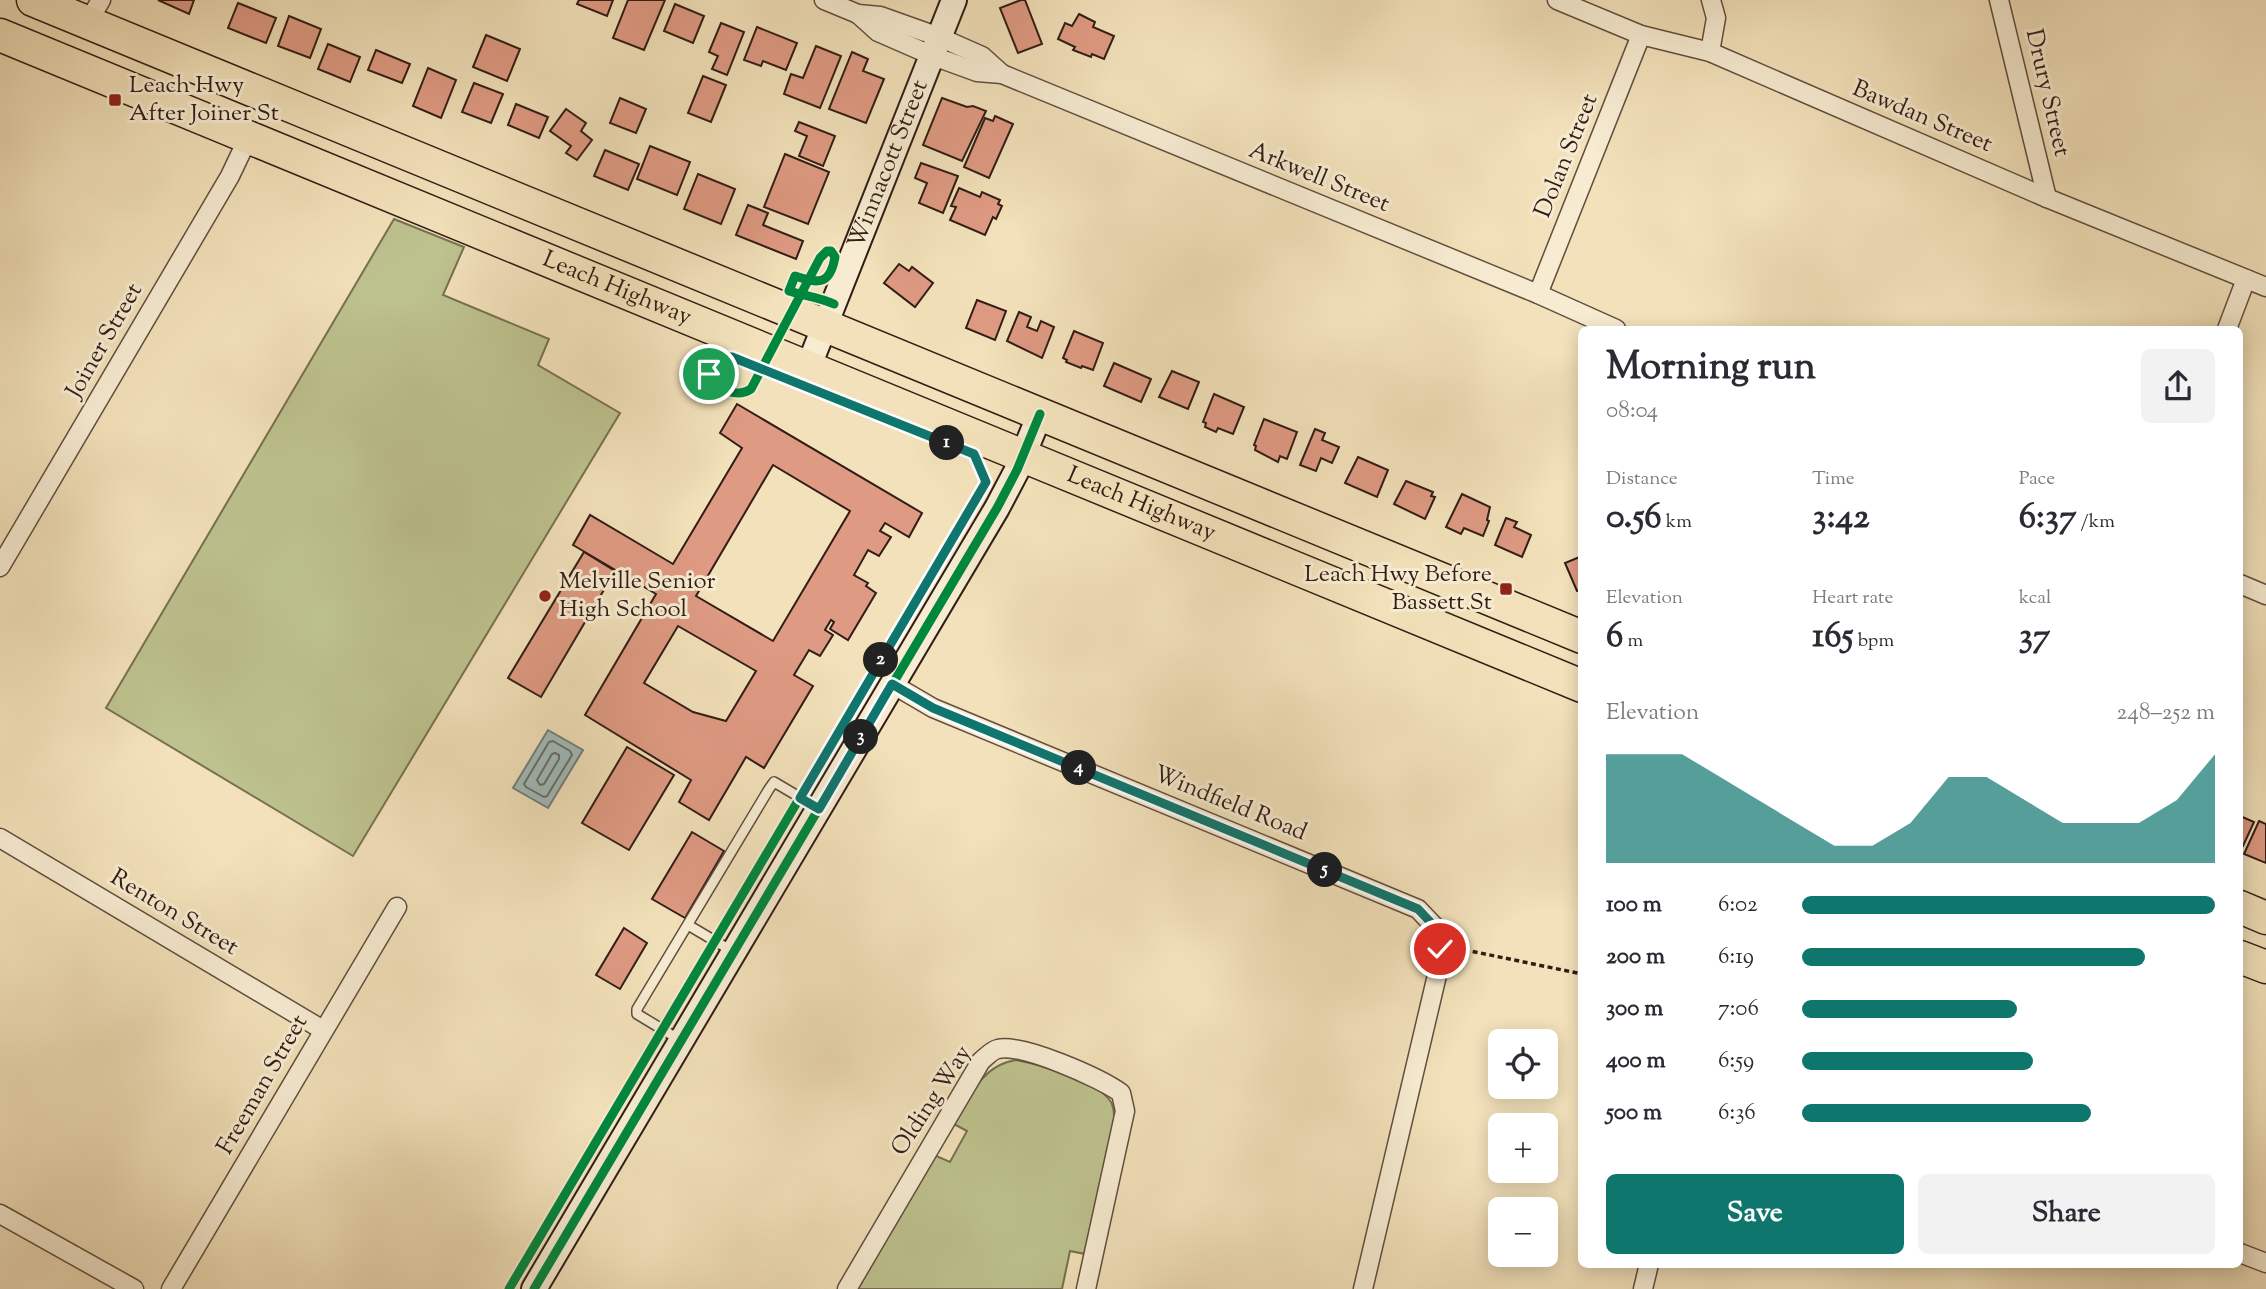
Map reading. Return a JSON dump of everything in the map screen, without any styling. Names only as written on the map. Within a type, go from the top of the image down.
[{"type":"highway","name":"Leach Highway","points":[[33,0],[95,11],[826,324],[1578,635]]},
{"type":"highway","name":"Leach Highway","points":[[0,35],[1578,683]]},
{"type":"highway","points":[[2243,908],[2266,918]]},
{"type":"highway","points":[[2243,958],[2266,967]]},
{"type":"street","name":"Arkwell Street","points":[[824,0],[858,14],[878,32],[936,47],[977,72],[1002,74],[1538,294],[1609,326]]},
{"type":"street","name":"Winnacott Street","points":[[808,368],[954,0]]},
{"type":"street","name":"Bawdan Street","points":[[1557,0],[1641,35],[1710,52],[2047,198],[2266,287]]},
{"type":"street","points":[[1710,52],[1716,18],[1711,0]]},
{"type":"street","name":"Drury Street","points":[[1999,0],[2047,198]]},
{"type":"street","name":"Dolan Street","points":[[1538,294],[1641,35]]},
{"type":"street","name":"Joiner Street","points":[[0,567],[230,176],[248,138]]},
{"type":"street","points":[[2228,326],[2246,279]]},
{"type":"street","points":[[534,1289],[997,508],[1040,414]]},
{"type":"street","points":[[2243,585],[2266,595]]},
{"type":"street","name":"Windfield Road","points":[[892,684],[933,708],[1418,909],[1436,928],[1440,949]]},
{"type":"street","name":"Renton Street","points":[[0,838],[324,1030]]},
{"type":"street","name":"Freeman Street","points":[[171,1289],[397,907]]},
{"type":"street","points":[[1363,1289],[1442,954],[1440,949]]},
{"type":"street","name":"Olding Way","points":[[846,1289],[981,1061],[996,1049],[1018,1049],[1105,1082],[1121,1093],[1125,1111],[1086,1289]]},
{"type":"street","points":[[0,1214],[134,1289]]},
{"type":"street","points":[[2243,1254],[2266,1263]]},
{"type":"street","points":[[1643,1289],[1648,1268]]},
{"type":"lane","points":[[681,1041],[637,1014],[638,1009],[774,782],[819,809]]},
{"type":"lane","points":[[688,925],[734,952]]},
{"type":"path","points":[[1440,949],[1454,948],[1578,973]]},
{"type":"green space","points":[[394,219],[464,247],[443,295],[549,339],[538,365],[620,413],[353,856],[106,708]]},
{"type":"green space","points":[[1016,1060],[1081,1080],[1104,1094],[1114,1110],[1114,1124],[1085,1254],[1070,1251],[1062,1289],[857,1289],[934,1155],[950,1162],[967,1131],[954,1124],[978,1083],[994,1068]]},
{"type":"water","points":[[548,730],[583,750],[548,808],[513,788]]},
{"type":"building","points":[[158,0],[194,0],[189,14]]},
{"type":"building","points":[[579,0],[613,0],[607,16],[577,4]]},
{"type":"building","points":[[628,0],[665,0],[644,50],[613,38]]},
{"type":"building","points":[[1025,0],[1042,44],[1018,53],[1000,8]]},
{"type":"building","points":[[238,3],[276,18],[266,43],[228,28]]},
{"type":"building","points":[[675,4],[704,16],[693,43],[664,31]]},
{"type":"building","points":[[1079,14],[1095,22],[1093,27],[1114,36],[1104,59],[1073,50],[1075,47],[1058,39],[1065,23],[1072,26]]},
{"type":"building","points":[[289,16],[321,29],[310,58],[278,46]]},
{"type":"building","points":[[721,23],[744,32],[727,75],[712,69],[718,56],[709,52]]},
{"type":"building","points":[[757,27],[797,43],[786,70],[763,61],[761,66],[744,60]]},
{"type":"building","points":[[486,35],[520,49],[507,81],[473,67]]},
{"type":"building","points":[[328,44],[360,57],[350,82],[318,69]]},
{"type":"building","points":[[816,46],[841,56],[820,108],[784,94],[791,74],[803,78]]},
{"type":"building","points":[[376,50],[410,64],[402,83],[368,70]]},
{"type":"building","points":[[852,52],[868,59],[863,71],[884,79],[866,123],[829,109]]},
{"type":"building","points":[[428,68],[456,80],[441,118],[413,106]]},
{"type":"building","points":[[703,76],[726,85],[711,122],[688,113]]},
{"type":"building","points":[[474,83],[503,94],[491,123],[462,112]]},
{"type":"building","points":[[620,98],[646,109],[636,133],[610,123]]},
{"type":"building","points":[[942,98],[986,111],[962,161],[923,145]]},
{"type":"building","points":[[516,104],[548,117],[539,138],[508,125]]},
{"type":"building","points":[[566,109],[586,123],[581,131],[592,140],[577,160],[566,153],[571,146],[550,131]]},
{"type":"building","points":[[995,116],[1013,124],[989,178],[964,167],[985,118],[993,121]]},
{"type":"building","points":[[799,122],[835,136],[823,166],[799,156],[807,136],[795,131]]},
{"type":"building","points":[[650,146],[690,162],[677,195],[637,179]]},
{"type":"building","points":[[605,150],[639,164],[628,190],[594,176]]},
{"type":"building","points":[[785,154],[829,172],[808,224],[764,207]]},
{"type":"building","points":[[921,163],[958,176],[943,213],[919,203],[927,183],[915,178]]},
{"type":"building","points":[[698,174],[735,189],[721,224],[684,209]]},
{"type":"building","points":[[959,188],[980,197],[982,192],[1000,200],[998,204],[1002,206],[996,219],[993,217],[985,235],[950,220],[956,207],[951,206]]},
{"type":"building","points":[[748,205],[768,213],[763,225],[803,241],[796,259],[736,235]]},
{"type":"building","points":[[899,264],[909,271],[912,267],[933,283],[915,307],[884,283]]},
{"type":"building","points":[[977,300],[1006,311],[995,340],[966,328]]},
{"type":"building","points":[[1019,312],[1031,317],[1027,327],[1037,331],[1041,321],[1054,327],[1042,358],[1007,341]]},
{"type":"building","points":[[1074,331],[1103,343],[1093,370],[1066,362],[1063,358]]},
{"type":"building","points":[[1114,363],[1151,379],[1141,402],[1104,386]]},
{"type":"building","points":[[1172,371],[1199,382],[1188,409],[1159,397]]},
{"type":"building","points":[[1214,394],[1244,407],[1233,434],[1218,428],[1216,432],[1205,427],[1206,423],[1203,422]]},
{"type":"building","points":[[737,404],[922,513],[909,537],[885,523],[880,531],[891,537],[879,556],[868,550],[854,575],[868,583],[866,586],[876,593],[848,640],[830,629],[834,622],[831,620],[825,630],[833,635],[820,656],[809,650],[794,675],[813,686],[764,768],[746,757],[709,820],[679,802],[691,780],[585,715],[656,594],[573,545],[590,515],[673,564],[742,448],[720,433]],"holes":[[[773,465],[850,511],[773,641],[696,596]],[[678,626],[756,671],[726,721],[693,712],[644,683]]]},
{"type":"building","points":[[1264,419],[1297,432],[1287,459],[1280,456],[1278,462],[1255,450],[1254,445]]},
{"type":"building","points":[[1315,429],[1325,433],[1322,440],[1339,447],[1332,463],[1321,458],[1316,471],[1300,465]]},
{"type":"building","points":[[1358,457],[1388,470],[1377,497],[1345,483]]},
{"type":"building","points":[[1406,481],[1433,492],[1431,496],[1435,497],[1425,519],[1394,504]]},
{"type":"building","points":[[1462,494],[1490,507],[1489,521],[1483,536],[1464,528],[1461,534],[1446,527]]},
{"type":"building","points":[[1506,518],[1517,522],[1514,527],[1531,535],[1522,557],[1495,545]]},
{"type":"building","points":[[584,552],[615,571],[541,697],[508,678]]},
{"type":"building","points":[[1578,558],[1578,591],[1577,591],[1565,563]]},
{"type":"building","points":[[627,747],[674,775],[629,850],[582,823]]},
{"type":"building","points":[[2243,817],[2254,822],[2243,846]]},
{"type":"building","points":[[2259,821],[2266,824],[2266,863],[2244,854]]},
{"type":"building","points":[[692,832],[724,851],[685,918],[652,899]]},
{"type":"building","points":[[624,928],[647,943],[620,989],[596,975]]},
{"type":"cycle path","points":[[509,1289],[986,483],[974,454],[731,357],[717,358],[709,372],[712,379],[718,386],[734,393],[751,389],[820,258],[827,251],[831,251],[835,257],[830,273],[817,281],[811,280],[803,279],[795,276],[789,291],[801,294],[806,295],[817,298],[834,304]]},
{"type":"cycle path","points":[[534,1289],[997,508],[1017,470],[1040,414]]},
{"type":"place","name":"Leach Hwy After Joiner St","points":[[115,100]]},
{"type":"place","name":"Leach Hwy Before Bassett St","points":[[1506,589]]},
{"type":"place","name":"Melville Senior High School","points":[[545,596]]},
{"type":"route","points":[[709,374],[708,370],[717,358],[732,357],[974,454],[986,482],[800,798],[819,809],[892,684],[933,708],[1418,909],[1436,928],[1440,949]]}]
